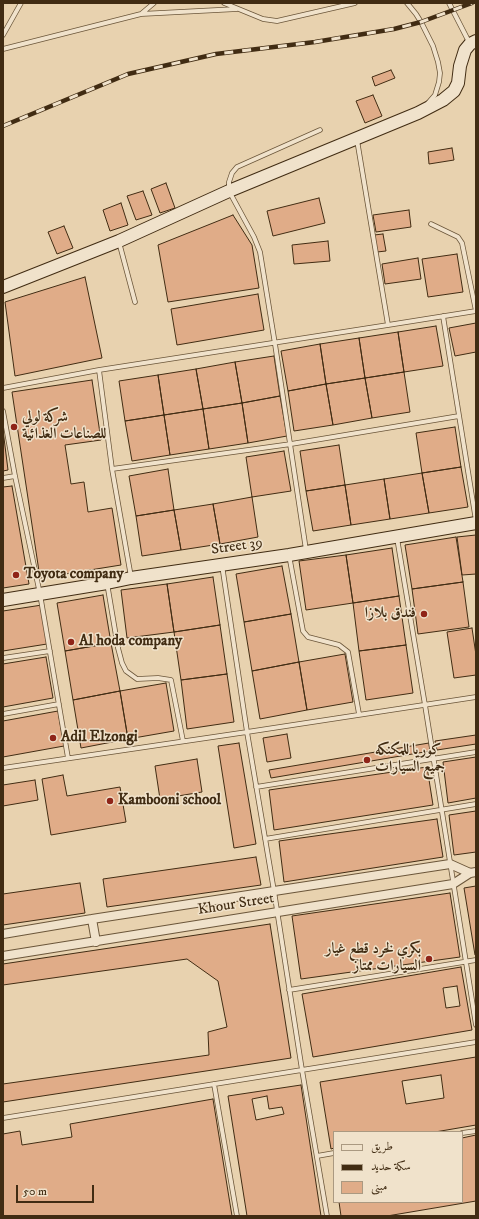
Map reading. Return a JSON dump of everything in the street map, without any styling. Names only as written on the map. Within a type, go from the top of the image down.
[{"type":"street","points":[[3,287],[119,241],[229,191],[418,114],[444,100],[454,91],[458,83],[460,66],[465,50],[473,42]]},
{"type":"street","name":"Street 39","points":[[3,600],[131,578],[289,555],[476,522]]},
{"type":"street","name":"Khour Street","points":[[3,934],[450,864],[473,873]]},
{"type":"street","name":"Khour Street","points":[[3,956],[453,884],[473,873]]},
{"type":"street","points":[[92,919],[96,942]]},
{"type":"lane","points":[[3,35],[21,3]]},
{"type":"lane","points":[[141,14],[154,3]]},
{"type":"lane","points":[[224,3],[263,19],[276,21],[355,3]]},
{"type":"lane","points":[[407,3],[416,14],[433,46],[440,73],[435,96],[418,114]]},
{"type":"lane","points":[[449,3],[473,42]]},
{"type":"lane","points":[[3,49],[141,14],[238,9]]},
{"type":"lane","points":[[307,552],[260,252],[251,231],[229,191],[229,182],[232,173],[238,167],[320,130]]},
{"type":"lane","points":[[357,140],[388,326]]},
{"type":"lane","points":[[3,388],[99,370],[275,344],[476,311],[462,243],[458,237],[431,224]]},
{"type":"lane","points":[[119,241],[135,302]]},
{"type":"lane","points":[[443,316],[476,522]]},
{"type":"lane","points":[[99,370],[112,469],[131,578]]},
{"type":"lane","points":[[3,411],[40,594],[68,758]]},
{"type":"lane","points":[[112,469],[291,444],[459,416]]},
{"type":"lane","points":[[3,478],[15,476]]},
{"type":"lane","points":[[397,536],[476,1025]]},
{"type":"lane","points":[[289,555],[303,631],[308,637],[339,645],[348,652],[360,714]]},
{"type":"lane","points":[[222,565],[247,732],[327,1216]]},
{"type":"lane","points":[[107,583],[122,663],[126,671],[137,679],[158,678],[171,680],[182,741]]},
{"type":"lane","points":[[3,658],[50,650]]},
{"type":"lane","points":[[3,768],[476,697]]},
{"type":"lane","points":[[3,714],[59,704]]},
{"type":"lane","points":[[256,787],[476,752]]},
{"type":"lane","points":[[265,839],[476,804]]},
{"type":"lane","points":[[289,990],[476,960]]},
{"type":"lane","points":[[3,1118],[476,1042]]},
{"type":"lane","points":[[214,1084],[237,1216]]},
{"type":"lane","points":[[463,1133],[476,1131]]},
{"type":"lane","points":[[317,1156],[333,1153]]},
{"type":"building","points":[[391,70],[395,78],[375,86],[372,77]]},
{"type":"building","points":[[373,95],[382,116],[365,123],[356,101]]},
{"type":"building","points":[[452,148],[454,160],[429,164],[428,152]]},
{"type":"building","points":[[166,183],[175,208],[160,213],[151,189]]},
{"type":"building","points":[[143,191],[152,215],[136,220],[127,196]]},
{"type":"building","points":[[319,198],[325,223],[273,236],[267,211]]},
{"type":"building","points":[[121,203],[128,225],[110,231],[103,210]]},
{"type":"building","points":[[409,210],[411,227],[376,232],[373,215]]},
{"type":"building","points":[[233,215],[252,245],[259,288],[168,302],[158,245]]},
{"type":"building","points":[[64,226],[73,248],[57,254],[48,232]]},
{"type":"building","points":[[383,234],[386,251],[377,252],[374,235]]},
{"type":"building","points":[[328,241],[330,261],[294,264],[292,245]]},
{"type":"building","points":[[457,254],[463,292],[428,297],[422,259]]},
{"type":"building","points":[[418,258],[421,279],[385,284],[382,264]]},
{"type":"building","points":[[85,277],[102,358],[15,376],[5,302]]},
{"type":"building","points":[[258,294],[264,330],[177,345],[171,309]]},
{"type":"building","points":[[476,323],[476,352],[455,356],[449,328]]},
{"type":"building","points":[[436,326],[443,366],[404,372],[398,332]]},
{"type":"building","points":[[398,332],[404,372],[365,378],[359,338]]},
{"type":"building","points":[[359,338],[365,378],[326,384],[320,344]]},
{"type":"building","points":[[320,344],[326,384],[288,391],[281,351]]},
{"type":"building","points":[[274,356],[280,396],[242,403],[235,362]]},
{"type":"building","points":[[235,362],[242,403],[203,409],[196,369]]},
{"type":"building","points":[[196,369],[203,409],[164,415],[158,375]]},
{"type":"building","points":[[404,372],[410,412],[372,418],[365,378]]},
{"type":"building","points":[[158,375],[164,415],[125,421],[119,381]]},
{"type":"building","points":[[365,378],[372,418],[333,425],[326,384]]},
{"type":"building","points":[[92,380],[101,440],[65,445],[71,484],[84,482],[88,512],[112,508],[121,565],[40,578],[12,392]]},
{"type":"building","points":[[326,384],[333,425],[294,431],[288,391]]},
{"type":"building","points":[[280,396],[287,436],[248,443],[242,403]]},
{"type":"building","points":[[242,403],[248,443],[209,449],[203,409]]},
{"type":"building","points":[[203,409],[209,449],[170,455],[164,415]]},
{"type":"building","points":[[164,415],[170,455],[132,461],[125,421]]},
{"type":"building","points":[[455,427],[461,467],[422,473],[416,433]]},
{"type":"building","points":[[3,430],[8,470],[3,471]]},
{"type":"building","points":[[339,445],[345,485],[306,491],[300,451]]},
{"type":"building","points":[[284,451],[291,491],[252,497],[246,457]]},
{"type":"building","points":[[461,467],[468,507],[429,513],[422,473]]},
{"type":"building","points":[[168,469],[174,510],[136,516],[129,476]]},
{"type":"building","points":[[422,473],[429,513],[390,519],[384,479]]},
{"type":"building","points":[[384,479],[390,519],[351,525],[345,485]]},
{"type":"building","points":[[345,485],[351,525],[313,531],[306,491]]},
{"type":"building","points":[[12,486],[29,584],[3,588],[3,487]]},
{"type":"building","points":[[252,497],[258,537],[220,544],[213,504]]},
{"type":"building","points":[[213,504],[220,544],[181,550],[174,510]]},
{"type":"building","points":[[174,510],[181,550],[142,556],[136,516]]},
{"type":"building","points":[[476,535],[476,574],[462,575],[457,537]]},
{"type":"building","points":[[456,537],[463,582],[412,589],[405,545]]},
{"type":"building","points":[[392,548],[399,596],[353,603],[346,555]]},
{"type":"building","points":[[346,555],[353,603],[306,610],[299,561]]},
{"type":"building","points":[[282,566],[291,614],[244,622],[236,574]]},
{"type":"building","points":[[213,577],[220,625],[174,632],[167,584]]},
{"type":"building","points":[[463,582],[469,627],[418,634],[412,589]]},
{"type":"building","points":[[167,584],[174,632],[127,638],[121,590]]},
{"type":"building","points":[[103,595],[111,643],[65,651],[57,603]]},
{"type":"building","points":[[399,596],[406,645],[359,651],[353,603]]},
{"type":"building","points":[[42,605],[47,644],[3,651],[3,611]]},
{"type":"building","points":[[291,614],[299,662],[252,671],[244,622]]},
{"type":"building","points":[[220,625],[227,674],[181,680],[174,632]]},
{"type":"building","points":[[472,628],[476,655],[476,675],[454,678],[447,632]]},
{"type":"building","points":[[111,643],[120,691],[73,700],[65,651]]},
{"type":"building","points":[[406,645],[413,693],[366,700],[359,651]]},
{"type":"building","points":[[345,654],[353,702],[307,710],[299,662]]},
{"type":"building","points":[[46,657],[53,698],[3,707],[3,664]]},
{"type":"building","points":[[299,662],[307,710],[260,719],[252,671]]},
{"type":"building","points":[[227,674],[234,722],[187,729],[181,680]]},
{"type":"building","points":[[166,683],[174,731],[128,739],[120,691]]},
{"type":"building","points":[[120,691],[128,739],[81,748],[73,700]]},
{"type":"building","points":[[58,711],[64,746],[3,757],[3,721]]},
{"type":"building","points":[[287,734],[291,758],[267,762],[263,738]]},
{"type":"building","points":[[476,735],[476,744],[437,750],[435,741]]},
{"type":"building","points":[[239,743],[256,844],[234,848],[218,746]]},
{"type":"building","points":[[429,743],[430,751],[271,778],[269,770]]},
{"type":"building","points":[[476,757],[476,798],[448,803],[443,762]]},
{"type":"building","points":[[197,759],[202,792],[160,799],[155,766]]},
{"type":"building","points":[[427,767],[433,805],[274,830],[269,790]]},
{"type":"building","points":[[63,775],[67,796],[120,787],[126,822],[51,835],[42,779]]},
{"type":"building","points":[[35,780],[38,800],[3,806],[3,785]]},
{"type":"building","points":[[476,811],[476,852],[454,855],[449,815]]},
{"type":"building","points":[[437,819],[443,857],[284,882],[279,841]]},
{"type":"building","points":[[256,857],[261,885],[107,907],[103,879]]},
{"type":"building","points":[[80,883],[85,913],[3,925],[3,894]]},
{"type":"building","points":[[476,886],[476,954],[475,955],[464,888]]},
{"type":"building","points":[[450,893],[460,957],[301,979],[292,916]]},
{"type":"building","points":[[270,924],[291,1058],[3,1102],[3,1084],[209,1055],[208,1032],[227,1027],[218,981],[187,959],[3,985],[3,964]]},
{"type":"building","points":[[461,967],[472,1030],[313,1057],[302,994]],"holes":[[[457,986],[460,1006],[446,1008],[443,988]]]},
{"type":"building","points":[[476,1057],[476,1125],[441,1131],[333,1131],[333,1148],[331,1149],[320,1082]],"holes":[[[441,1075],[444,1098],[406,1104],[402,1081]]]},
{"type":"building","points":[[301,1085],[321,1216],[247,1216],[228,1096]],"holes":[[[267,1096],[269,1109],[282,1107],[284,1114],[256,1120],[252,1099]]]},
{"type":"building","points":[[213,1099],[232,1216],[3,1216],[3,1134],[20,1131],[22,1145],[72,1137],[70,1124]]},
{"type":"building","points":[[476,1135],[476,1201],[387,1216],[341,1216],[339,1203],[463,1203],[463,1138]]},
{"type":"railway","points":[[3,126],[128,74],[216,54],[315,42],[394,29],[421,22],[472,3]]},
{"type":"place","name":"شركة لولي للصناعات الغذائية","points":[[14,427]]},
{"type":"place","name":"Toyota company","points":[[16,575]]},
{"type":"place","name":"فندق بلازا","points":[[424,614]]},
{"type":"place","name":"Al hoda company","points":[[71,642]]},
{"type":"place","name":"Adil Elzongi","points":[[53,738]]},
{"type":"place","name":"كوريا للمكنكه جميع السيارات","points":[[367,760]]},
{"type":"place","name":"Kambooni school","points":[[110,801]]},
{"type":"place","name":"بكري لخرد قطع غيار السيارات ممتاز","points":[[429,959]]}]
